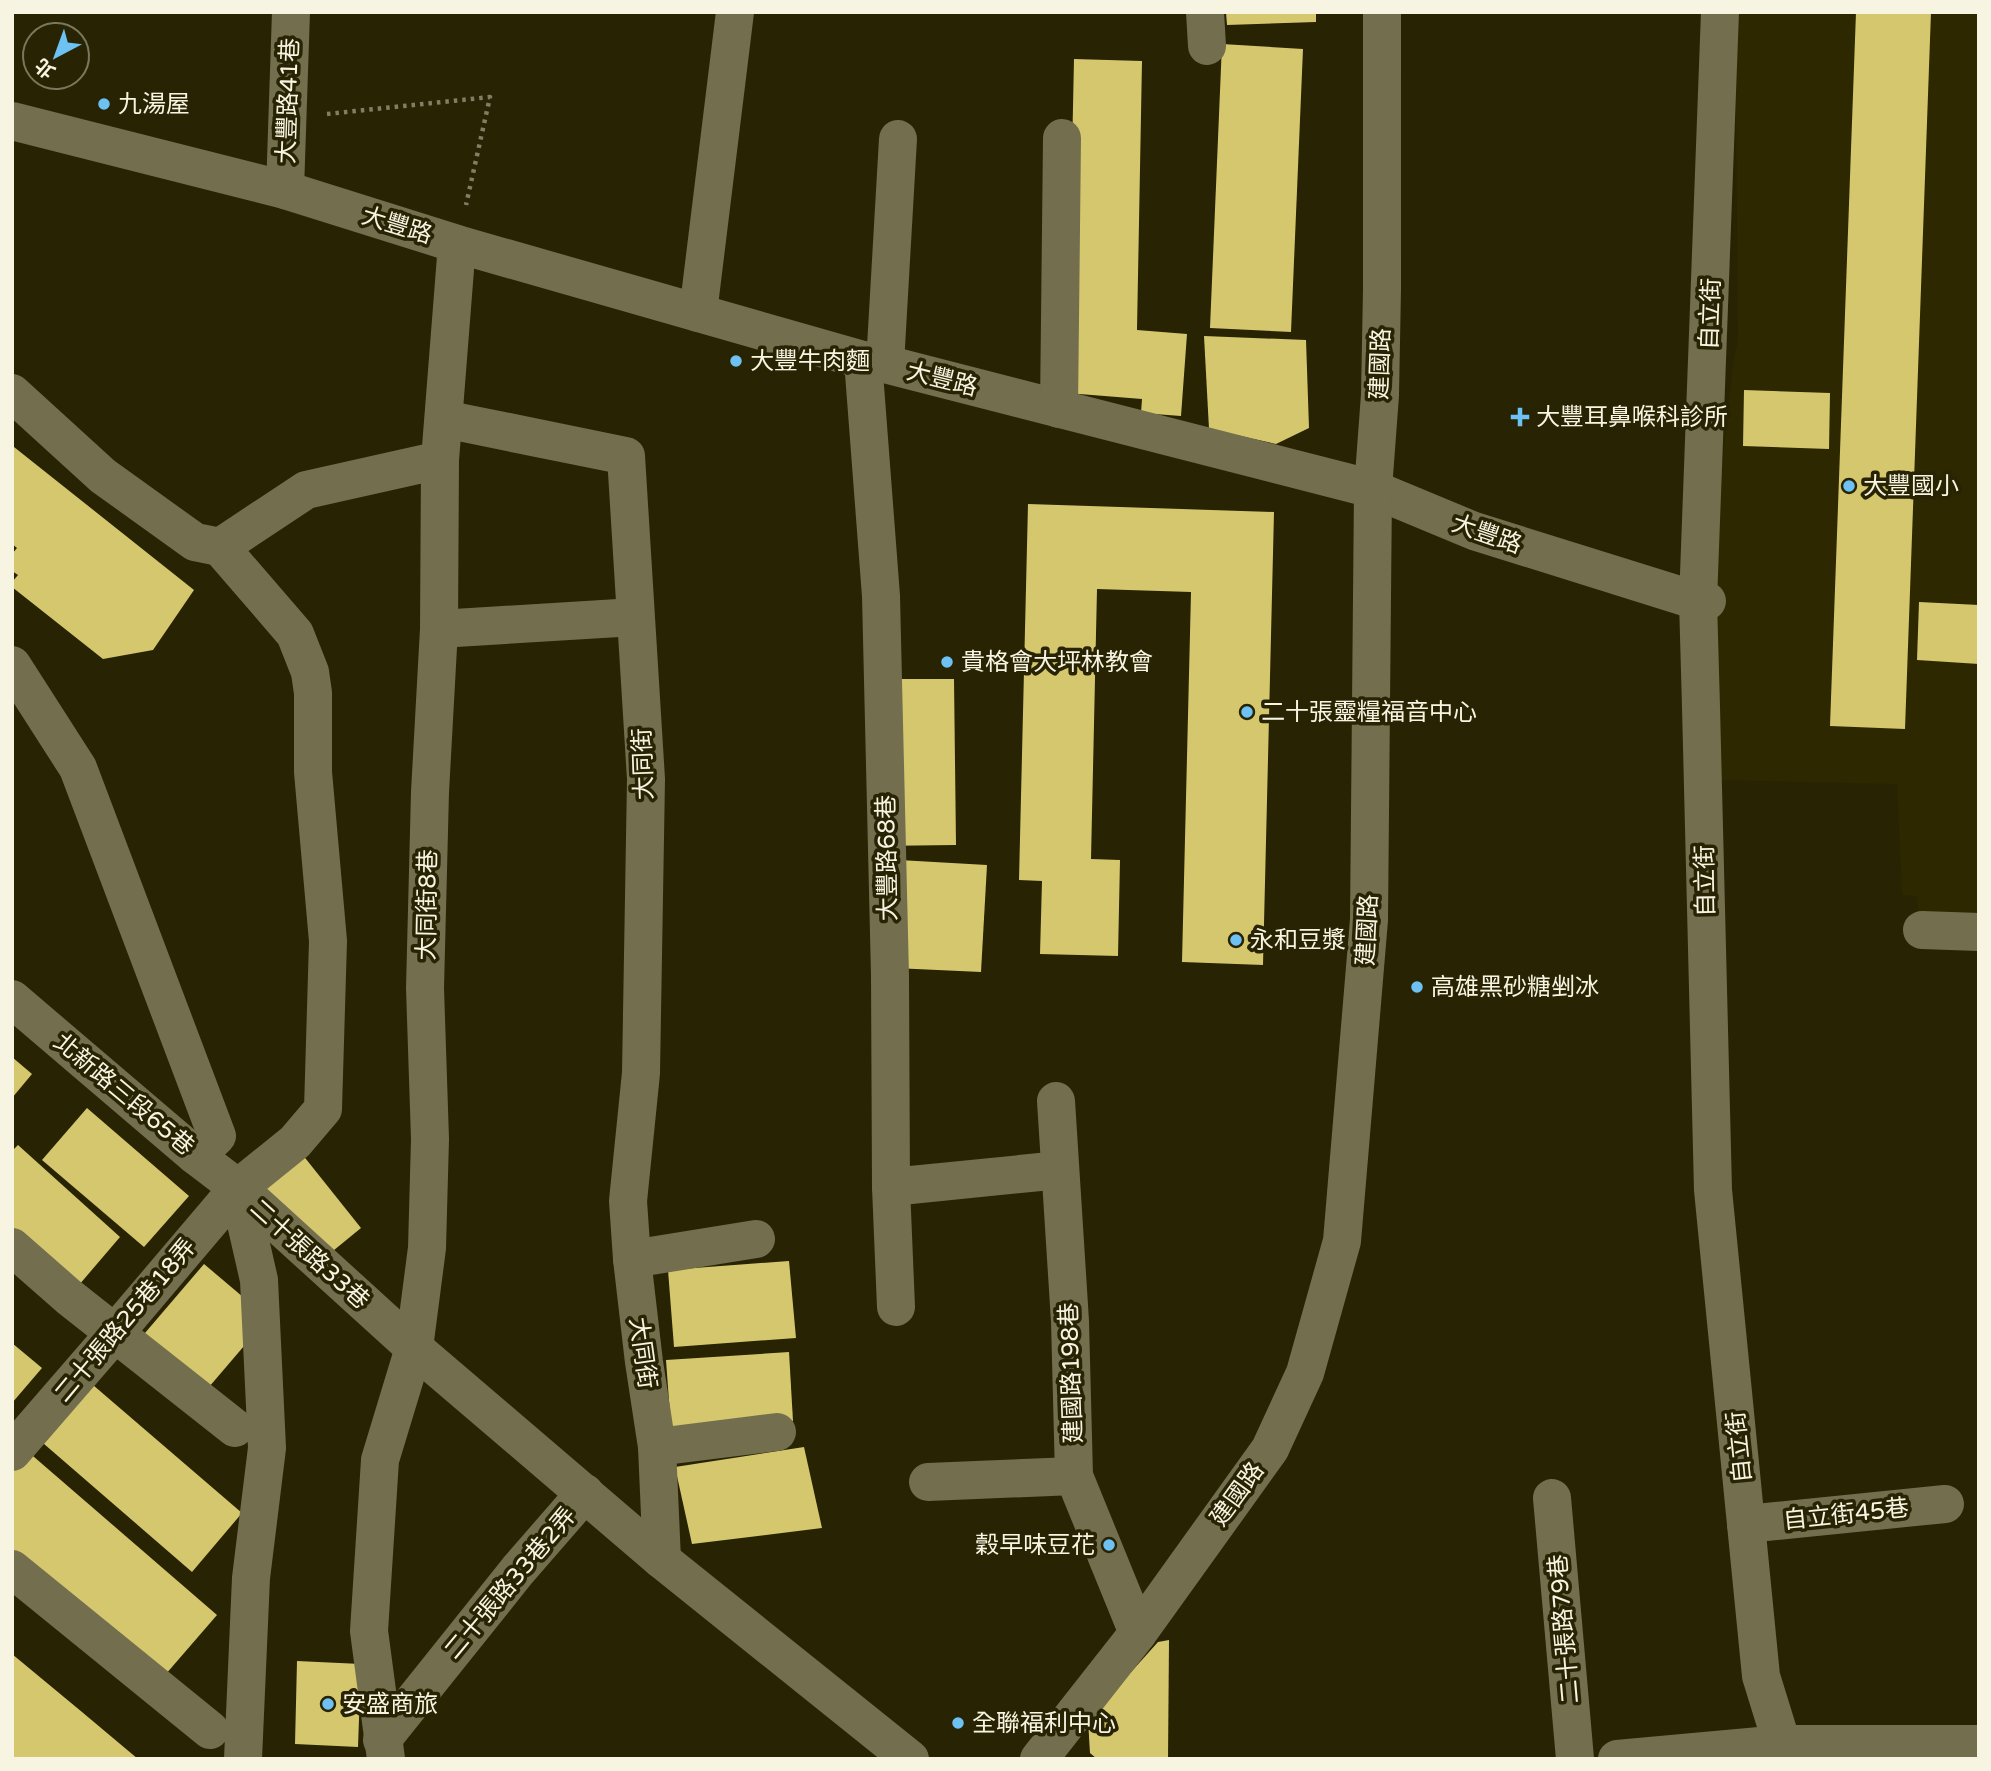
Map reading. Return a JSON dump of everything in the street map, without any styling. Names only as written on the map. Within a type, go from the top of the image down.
[{"type":"street","name":"大豐路41巷","points":[[285,190],[292,12]]},
{"type":"street","points":[[698,313],[734,12]]},
{"type":"street","name":"建國路","points":[[1039,1759],[1138,1633],[1270,1449],[1305,1373],[1342,1241],[1369,920],[1373,489],[1380,395],[1384,85],[1382,12]]},
{"type":"street","name":"自立街","points":[[1720,12],[1703,601],[1713,1190],[1761,1676],[1782,1744]]},
{"type":"street","name":"大豐路","points":[[12,121],[285,190],[457,244],[874,362],[1373,489],[1474,531],[1703,601]]},
{"type":"street","points":[[1059,409],[1062,138]]},
{"type":"street","name":"大豐路68巷","points":[[896,1307],[891,1187],[890,976],[874,362],[898,139]]},
{"type":"street","points":[[12,393],[103,477],[195,542],[220,547],[306,490],[440,460],[457,244]]},
{"type":"street","name":"大同街","points":[[444,419],[626,456],[646,779],[641,1073],[628,1201],[644,1362],[657,1447],[662,1560]]},
{"type":"street","name":"大同街8巷","points":[[414,1348],[427,1234],[430,1139],[425,988],[430,792],[439,629],[440,460]]},
{"type":"street","name":"二十張路33巷","points":[[220,547],[295,634],[310,672],[313,693],[313,772],[328,941],[323,1109],[295,1142],[237,1188],[414,1348],[662,1560],[909,1759]]},
{"type":"street","points":[[439,629],[635,617]]},
{"type":"street","points":[[12,665],[78,768],[217,1136],[196,1156]]},
{"type":"street","points":[[1922,930],[1979,932]]},
{"type":"street","name":"北新路三段65巷","points":[[12,999],[237,1188]]},
{"type":"street","name":"建國路198巷","points":[[1056,1101],[1070,1321],[1074,1476],[1138,1633]]},
{"type":"street","points":[[891,1187],[1060,1170]]},
{"type":"street","points":[[231,1747],[251,1578],[250,1438],[259,1280],[237,1188]]},
{"type":"street","name":"二十張路25巷18弄","points":[[12,1452],[237,1188]]},
{"type":"street","points":[[632,1259],[756,1239]]},
{"type":"street","points":[[12,1247],[69,1297],[250,1438]]},
{"type":"street","points":[[384,1749],[369,1631],[380,1460],[414,1348]]},
{"type":"street","points":[[657,1447],[777,1432]]},
{"type":"street","points":[[928,1482],[1074,1476]]},
{"type":"street","name":"二十張路33巷2弄","points":[[384,1749],[519,1570],[585,1493]]},
{"type":"street","name":"二十張路79巷","points":[[1552,1499],[1575,1759]]},
{"type":"street","name":"自立街45巷","points":[[1746,1524],[1945,1504]]},
{"type":"street","points":[[12,1569],[231,1747]]},
{"type":"street","points":[[1617,1759],[1706,1756],[1782,1744],[1898,1751],[1979,1744]]},
{"type":"path","points":[[287,118],[490,97],[457,244]]},
{"type":"shaded area","name":"大豐國小","points":[[1735,12],[1979,12],[1979,918],[1919,917],[1917,896],[1902,895],[1897,784],[1714,780],[1707,601],[1732,371],[1738,339]]},
{"type":"building","points":[[1226,12],[1316,12],[1316,22],[1227,25]]},
{"type":"building","points":[[1856,12],[1931,12],[1905,729],[1830,726]]},
{"type":"building","points":[[1222,44],[1303,49],[1291,332],[1210,328]]},
{"type":"building","points":[[1074,59],[1142,61],[1137,330],[1187,334],[1181,416],[1141,413],[1142,399],[1067,393]]},
{"type":"building","points":[[1204,336],[1306,340],[1309,428],[1276,444],[1209,429]]},
{"type":"building","points":[[1744,390],[1830,393],[1829,449],[1743,446]]},
{"type":"building","points":[[14,447],[194,590],[153,650],[103,659],[12,587],[12,582],[18,575],[12,571],[12,554],[17,548],[12,544]]},
{"type":"building","points":[[1028,504],[1274,512],[1263,965],[1182,962],[1191,592],[1097,589],[1091,859],[1120,860],[1118,956],[1040,954],[1042,881],[1019,880]]},
{"type":"building","points":[[1919,602],[1979,605],[1979,664],[1917,660]]},
{"type":"building","points":[[874,679],[954,679],[956,845],[876,846]]},
{"type":"building","points":[[899,860],[987,865],[981,972],[894,968]]},
{"type":"building","points":[[12,1057],[32,1074],[12,1098]]},
{"type":"building","points":[[87,1108],[189,1196],[144,1247],[42,1160]]},
{"type":"building","points":[[290,1139],[361,1228],[317,1264],[251,1182]]},
{"type":"building","points":[[18,1145],[120,1237],[73,1292],[12,1238],[12,1151]]},
{"type":"building","points":[[789,1261],[796,1338],[674,1347],[668,1270]]},
{"type":"building","points":[[204,1264],[268,1318],[203,1394],[139,1340]]},
{"type":"building","points":[[12,1343],[42,1368],[12,1403]]},
{"type":"building","points":[[789,1352],[793,1421],[671,1428],[666,1360]]},
{"type":"building","points":[[86,1379],[242,1513],[192,1572],[36,1437]]},
{"type":"building","points":[[804,1447],[822,1528],[692,1544],[675,1467]]},
{"type":"building","points":[[26,1450],[217,1615],[159,1682],[12,1555],[12,1466]]},
{"type":"building","points":[[1169,1640],[1168,1759],[1097,1759],[1090,1753],[1088,1720],[1158,1642]]},
{"type":"building","points":[[12,1654],[82,1712],[138,1759],[12,1759]]},
{"type":"building","name":"安盛商旅","points":[[297,1661],[361,1664],[358,1747],[295,1744]]},
{"type":"place","name":"九湯屋","points":[[104,104]]},
{"type":"place","name":"大豐牛肉麵","points":[[736,361]]},
{"type":"place","name":"大豐耳鼻喉科診所","points":[[1520,417]]},
{"type":"place","name":"大豐國小","points":[[1849,486]]},
{"type":"place","name":"貴格會大坪林教會","points":[[947,662]]},
{"type":"place","name":"二十張靈糧福音中心","points":[[1247,712]]},
{"type":"place","name":"永和豆漿","points":[[1236,940]]},
{"type":"place","name":"高雄黑砂糖剉冰","points":[[1417,987]]},
{"type":"place","name":"穀早味豆花","points":[[1109,1545]]},
{"type":"place","name":"安盛商旅","points":[[328,1704]]},
{"type":"place","name":"全聯福利中心","points":[[958,1723]]}]
